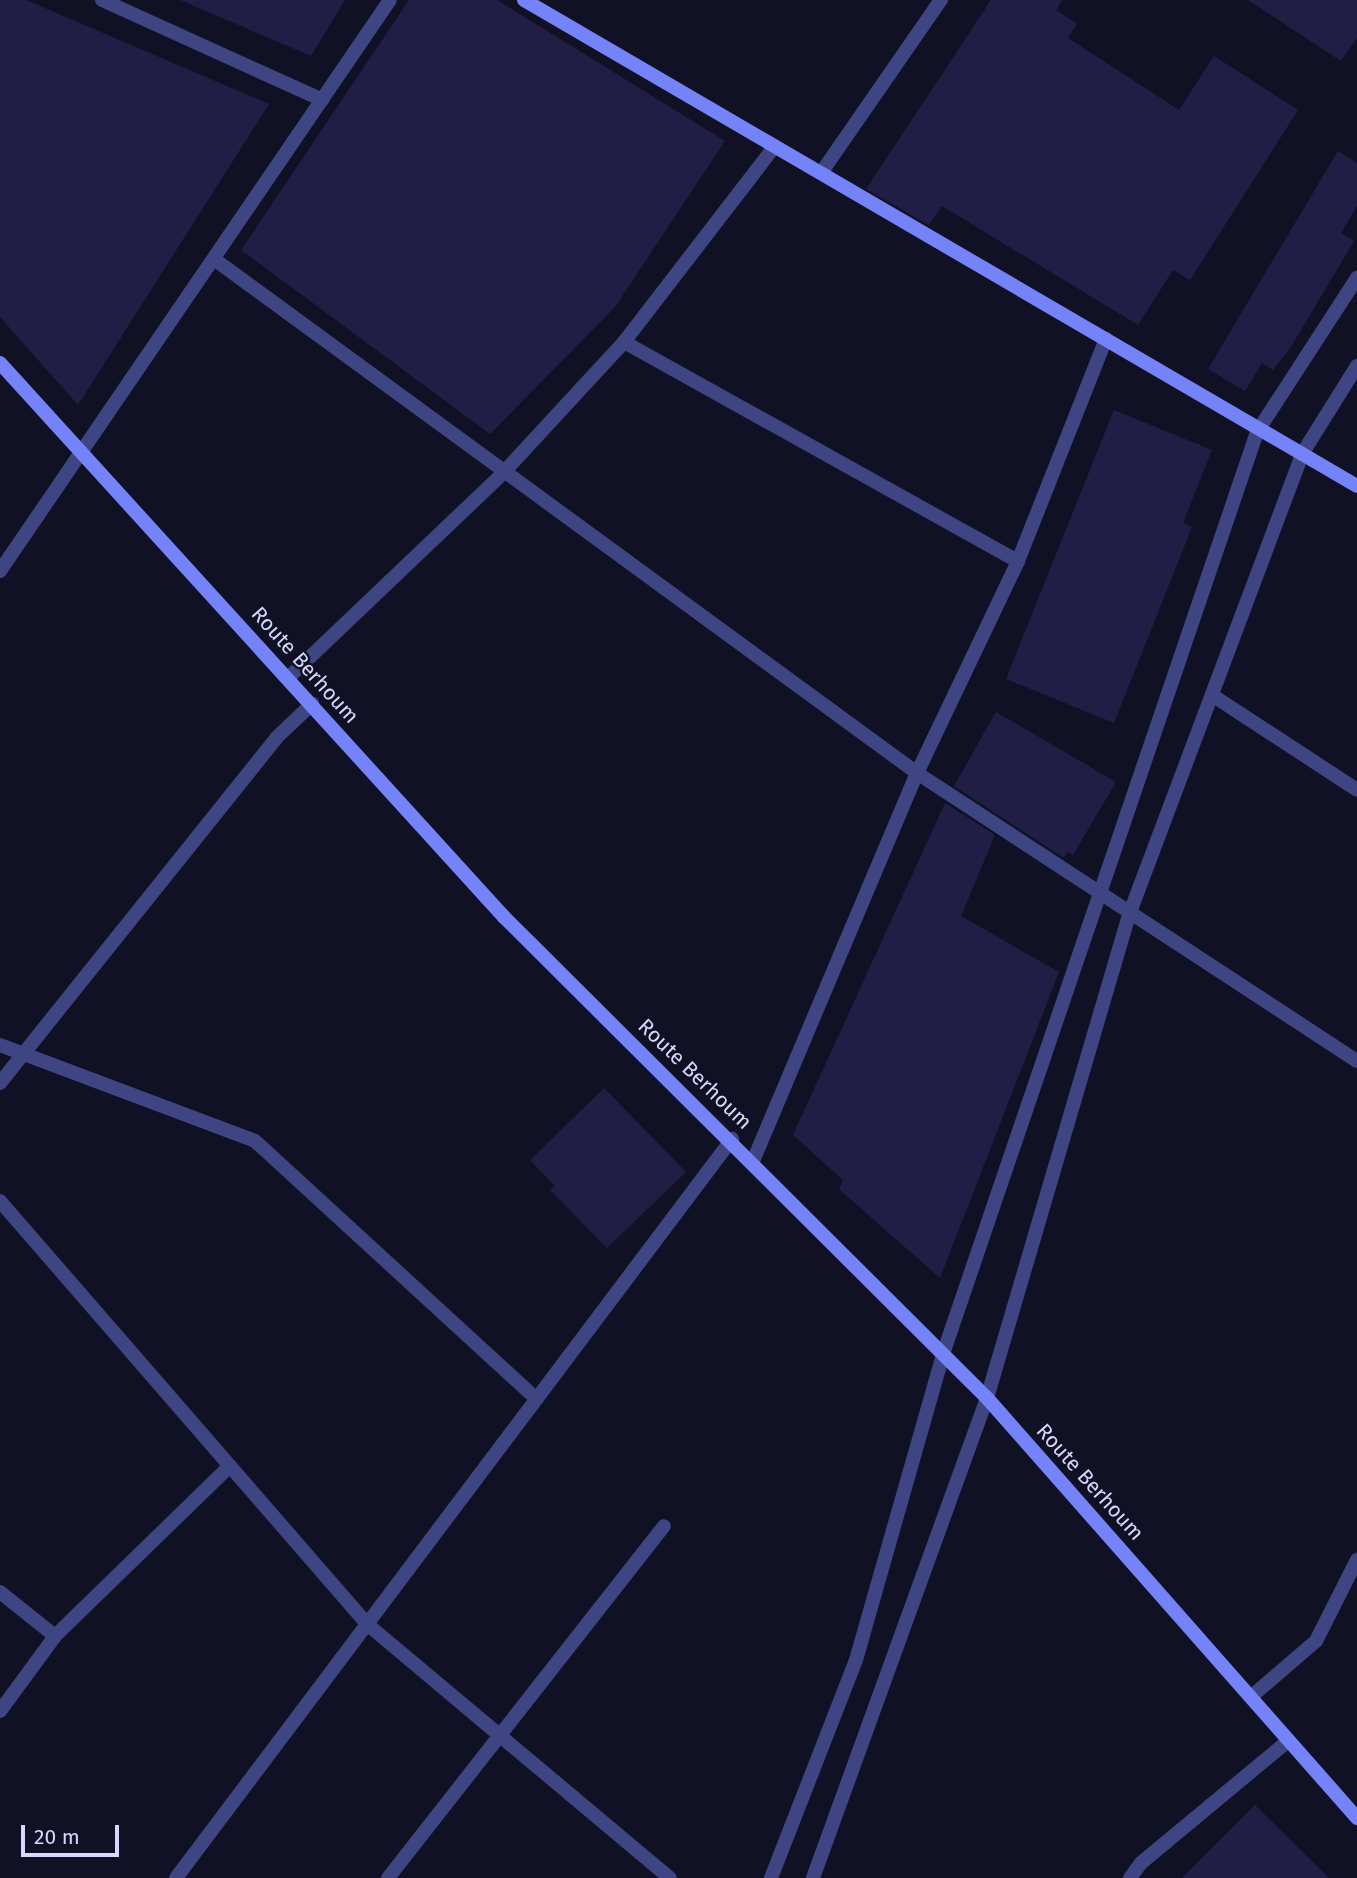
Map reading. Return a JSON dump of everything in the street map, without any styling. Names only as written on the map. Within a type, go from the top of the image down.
[{"type":"main road","points":[[524,0],[1106,339],[1257,432],[1357,486]]},
{"type":"main road","name":"Route Berhoum","points":[[0,363],[504,917],[733,1139],[986,1398],[1357,1818]]},
{"type":"street","points":[[102,0],[322,100]]},
{"type":"street","points":[[0,571],[82,456],[390,0]]},
{"type":"street","points":[[821,173],[941,0]]},
{"type":"street","points":[[288,678],[504,472],[624,342],[775,146]]},
{"type":"street","points":[[214,259],[917,773],[1095,894],[1357,1062]]},
{"type":"street","points":[[771,1878],[856,1660],[943,1354],[1095,894],[1257,432],[1357,278]]},
{"type":"street","points":[[753,1161],[917,773],[1018,561],[1106,339]]},
{"type":"street","points":[[624,342],[1018,561]]},
{"type":"street","points":[[813,1878],[986,1398],[1129,915],[1302,454],[1357,366]]},
{"type":"street","points":[[1212,695],[1357,790]]},
{"type":"street","points":[[0,1083],[276,738],[312,704]]},
{"type":"street","points":[[0,1045],[255,1141],[537,1399]]},
{"type":"street","points":[[176,1878],[733,1139]]},
{"type":"street","points":[[0,1201],[367,1624],[670,1878]]},
{"type":"street","points":[[0,1711],[55,1636],[230,1466]]},
{"type":"street","points":[[388,1878],[664,1526]]},
{"type":"street","points":[[1252,1696],[1316,1641],[1357,1560]]},
{"type":"street","points":[[0,1592],[55,1636]]},
{"type":"street","points":[[1130,1878],[1289,1740]]},
{"type":"building","points":[[0,0],[26,0],[269,104],[78,405],[0,317]]},
{"type":"building","points":[[180,0],[345,0],[311,56]]},
{"type":"building","points":[[409,0],[497,0],[725,141],[615,307],[490,434],[241,250]]},
{"type":"building","points":[[991,0],[1062,0],[1056,10],[1077,24],[1068,38],[1179,110],[1214,56],[1298,110],[1190,280],[1173,270],[1138,325],[942,206],[929,225],[866,189]]},
{"type":"building","points":[[1248,0],[1357,0],[1357,38],[1341,61]]},
{"type":"building","points":[[1338,151],[1357,163],[1357,206],[1341,233],[1354,241],[1292,345],[1273,370],[1262,363],[1245,391],[1208,369]]},
{"type":"building","points":[[1114,410],[1212,450],[1183,523],[1192,527],[1114,723],[1006,679]]},
{"type":"building","points":[[996,712],[1116,782],[1073,855],[1067,852],[1064,858],[954,786]]},
{"type":"building","points":[[945,803],[995,835],[961,916],[1059,972],[940,1278],[839,1189],[843,1180],[793,1135]]},
{"type":"building","points":[[604,1088],[686,1172],[607,1248],[550,1190],[555,1186],[530,1160]]},
{"type":"building","points":[[1255,1805],[1329,1878],[1182,1878]]}]
